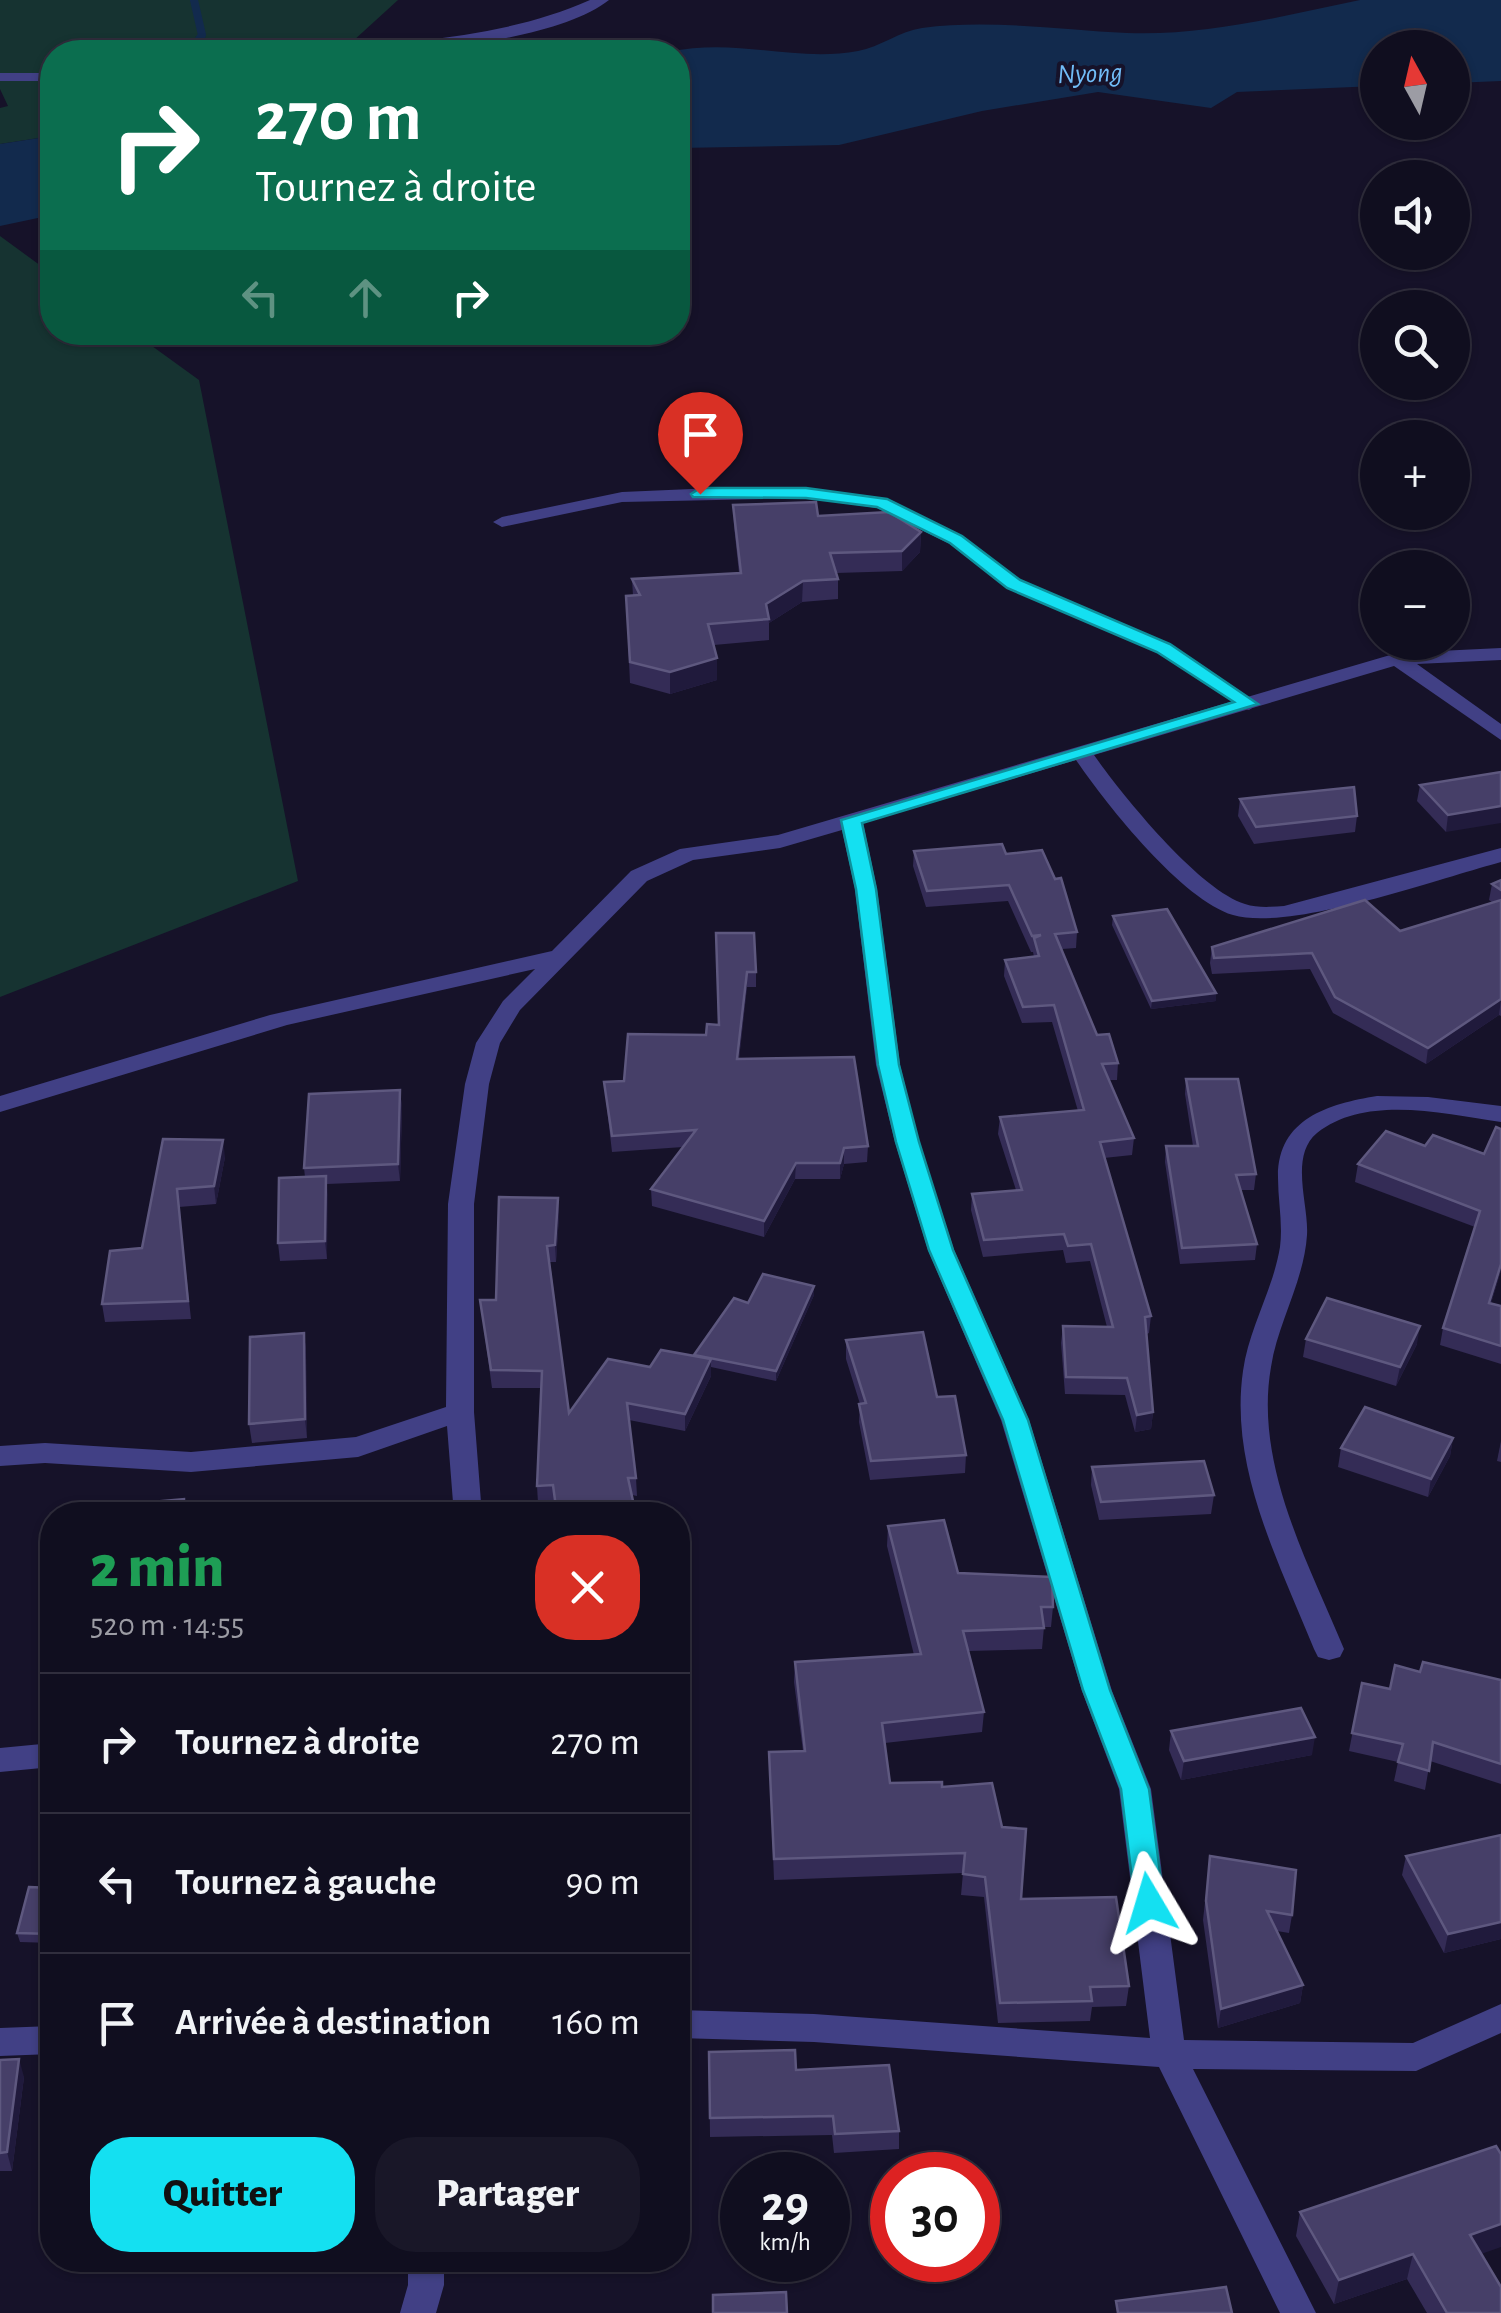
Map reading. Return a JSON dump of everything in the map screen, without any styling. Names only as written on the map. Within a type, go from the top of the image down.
[{"type":"street","points":[[443,40],[554,20],[602,0]]},
{"type":"street","points":[[0,77],[40,76]]},
{"type":"street","points":[[1470,656],[1501,654]]},
{"type":"street","points":[[467,1502],[460,1412],[461,1204],[477,1084],[488,1043],[511,1006],[639,876],[688,854],[780,841],[1395,660]]},
{"type":"street","points":[[1399,660],[1501,734]]},
{"type":"street","points":[[1082,755],[1098,780],[1208,892],[1230,906],[1256,915],[1285,913],[1501,856]]},
{"type":"street","points":[[851,820],[866,889],[888,1065],[907,1142],[941,1250],[1015,1420],[1096,1690],[1135,1789],[1169,2054],[1298,2313]]},
{"type":"street","points":[[0,1104],[93,1072],[312,1009],[563,956]]},
{"type":"street","points":[[1328,1649],[1277,1519],[1254,1426],[1256,1371],[1294,1236],[1291,1155],[1305,1129],[1331,1114],[1363,1105],[1426,1105],[1501,1114]]},
{"type":"street","points":[[0,1456],[45,1454],[191,1462],[358,1447],[460,1412]]},
{"type":"street","points":[[0,1760],[40,1756]]},
{"type":"street","points":[[690,2024],[814,2028],[1169,2054],[1416,2057],[1501,2018]]},
{"type":"street","points":[[0,2042],[40,2040]]},
{"type":"street","points":[[418,2313],[426,2272]]},
{"type":"lane","points":[[502,522],[622,497],[806,493],[881,502],[956,540],[1013,584],[1164,648],[1249,704]]},
{"type":"green space","points":[[0,0],[398,0],[354,40],[40,40],[40,138],[0,144],[0,108],[8,106],[0,89]]},
{"type":"green space","points":[[0,236],[40,265],[40,345],[151,345],[199,380],[298,881],[0,997]]},
{"type":"water","name":"Nyong","points":[[1360,0],[1501,0],[1501,81],[1470,82],[1470,30],[1360,30],[1360,87],[1237,92],[1211,108],[1098,92],[982,111],[839,145],[690,148],[690,49],[835,54],[866,49],[914,30],[948,26],[1127,33],[1244,24]]},
{"type":"water","points":[[40,138],[40,218],[0,226],[0,144]]},
{"type":"building","points":[[816,502],[818,516],[889,512],[921,532],[902,551],[830,553],[838,579],[803,581],[766,604],[769,619],[708,624],[717,658],[670,672],[630,662],[626,596],[640,595],[632,579],[741,573],[733,505]]},
{"type":"building","points":[[1501,772],[1501,806],[1448,815],[1420,785]]},
{"type":"building","points":[[1354,787],[1357,816],[1256,827],[1240,799]]},
{"type":"building","points":[[1002,844],[1006,854],[1042,850],[1055,879],[1061,878],[1077,932],[1055,934],[1097,1035],[1109,1034],[1118,1063],[1102,1064],[1134,1138],[1100,1142],[1151,1316],[1145,1317],[1153,1412],[1137,1415],[1127,1378],[1066,1377],[1063,1326],[1113,1327],[1091,1244],[1068,1246],[1064,1234],[984,1240],[972,1194],[1022,1190],[1000,1117],[1084,1110],[1054,1005],[1023,1007],[1005,960],[1039,956],[1034,938],[1041,935],[1032,936],[1009,885],[927,891],[914,851]]},
{"type":"building","points":[[1365,900],[1400,931],[1501,900],[1501,999],[1428,1048],[1335,997],[1312,953],[1214,958],[1212,947]]},
{"type":"building","points":[[1167,909],[1216,993],[1152,1001],[1113,916]]},
{"type":"building","points":[[716,933],[754,933],[756,972],[747,972],[737,1059],[854,1057],[868,1146],[844,1148],[840,1163],[796,1163],[764,1221],[651,1189],[696,1130],[612,1136],[604,1082],[624,1081],[628,1034],[706,1035],[707,1024],[719,1025]]},
{"type":"building","points":[[1186,1079],[1238,1079],[1256,1174],[1236,1175],[1257,1244],[1182,1248],[1166,1146],[1198,1146]]},
{"type":"building","points":[[400,1090],[398,1164],[304,1168],[309,1094]]},
{"type":"building","points":[[1496,1127],[1501,1129],[1501,1264],[1489,1303],[1501,1306],[1501,1346],[1443,1328],[1480,1211],[1358,1164],[1386,1131],[1425,1146],[1433,1135],[1484,1154]]},
{"type":"building","points":[[163,1139],[223,1140],[214,1186],[177,1189],[188,1301],[102,1304],[110,1251],[142,1248]]},
{"type":"building","points":[[326,1176],[325,1241],[278,1243],[279,1178]]},
{"type":"building","points":[[499,1197],[558,1198],[555,1245],[547,1246],[569,1413],[608,1359],[650,1367],[661,1350],[711,1359],[685,1414],[627,1403],[636,1478],[628,1478],[633,1502],[555,1502],[553,1485],[537,1486],[542,1371],[491,1370],[480,1300],[496,1300]]},
{"type":"building","points":[[763,1274],[814,1286],[776,1371],[694,1355],[734,1298],[748,1303]]},
{"type":"building","points":[[1327,1298],[1420,1326],[1400,1367],[1306,1339]]},
{"type":"building","points":[[923,1332],[937,1397],[955,1396],[966,1455],[871,1461],[859,1404],[866,1403],[846,1340]]},
{"type":"building","points":[[304,1333],[305,1419],[249,1424],[250,1337]]},
{"type":"building","points":[[1365,1407],[1453,1438],[1431,1479],[1341,1448]]},
{"type":"building","points":[[1204,1461],[1214,1495],[1101,1502],[1092,1467]]},
{"type":"building","points":[[944,1520],[958,1573],[1052,1577],[1053,1607],[1041,1607],[1044,1628],[963,1631],[984,1712],[882,1723],[890,1783],[942,1782],[942,1787],[992,1783],[1002,1827],[1026,1829],[1021,1899],[1116,1897],[1129,1986],[1090,1987],[1092,2001],[1000,2003],[985,1877],[963,1874],[965,1853],[774,1859],[769,1752],[805,1751],[795,1662],[921,1654],[888,1526]]},
{"type":"building","points":[[1423,1662],[1501,1680],[1501,1764],[1433,1742],[1429,1771],[1398,1762],[1403,1744],[1352,1733],[1362,1683],[1390,1689],[1395,1665],[1420,1672]]},
{"type":"building","points":[[1301,1708],[1315,1737],[1184,1761],[1171,1731]]},
{"type":"building","points":[[1501,1835],[1501,1922],[1448,1934],[1406,1856]]},
{"type":"building","points":[[1210,1856],[1296,1870],[1292,1915],[1267,1911],[1303,1985],[1221,2009],[1206,1901]]},
{"type":"building","points":[[29,1887],[40,1887],[40,1934],[17,1933]]},
{"type":"building","points":[[795,2050],[796,2070],[889,2065],[899,2131],[835,2134],[833,2116],[710,2118],[709,2052]]},
{"type":"building","points":[[19,2059],[7,2152],[0,2153],[0,2060]]},
{"type":"building","points":[[1496,2146],[1501,2154],[1501,2224],[1470,2235],[1501,2287],[1501,2313],[1447,2313],[1413,2254],[1339,2280],[1300,2212]]},
{"type":"building","points":[[1226,2287],[1232,2313],[1118,2313],[1116,2301]]},
{"type":"building","points":[[786,2292],[787,2313],[713,2313],[713,2295]]},
{"type":"waterway","points":[[194,0],[202,35],[198,40]]},
{"type":"route","points":[[700,494],[806,493],[881,502],[956,540],[1013,584],[1164,648],[1249,704],[851,820],[866,889],[888,1065],[907,1142],[941,1250],[1015,1420],[1096,1690],[1135,1789],[1149,1903]]}]
